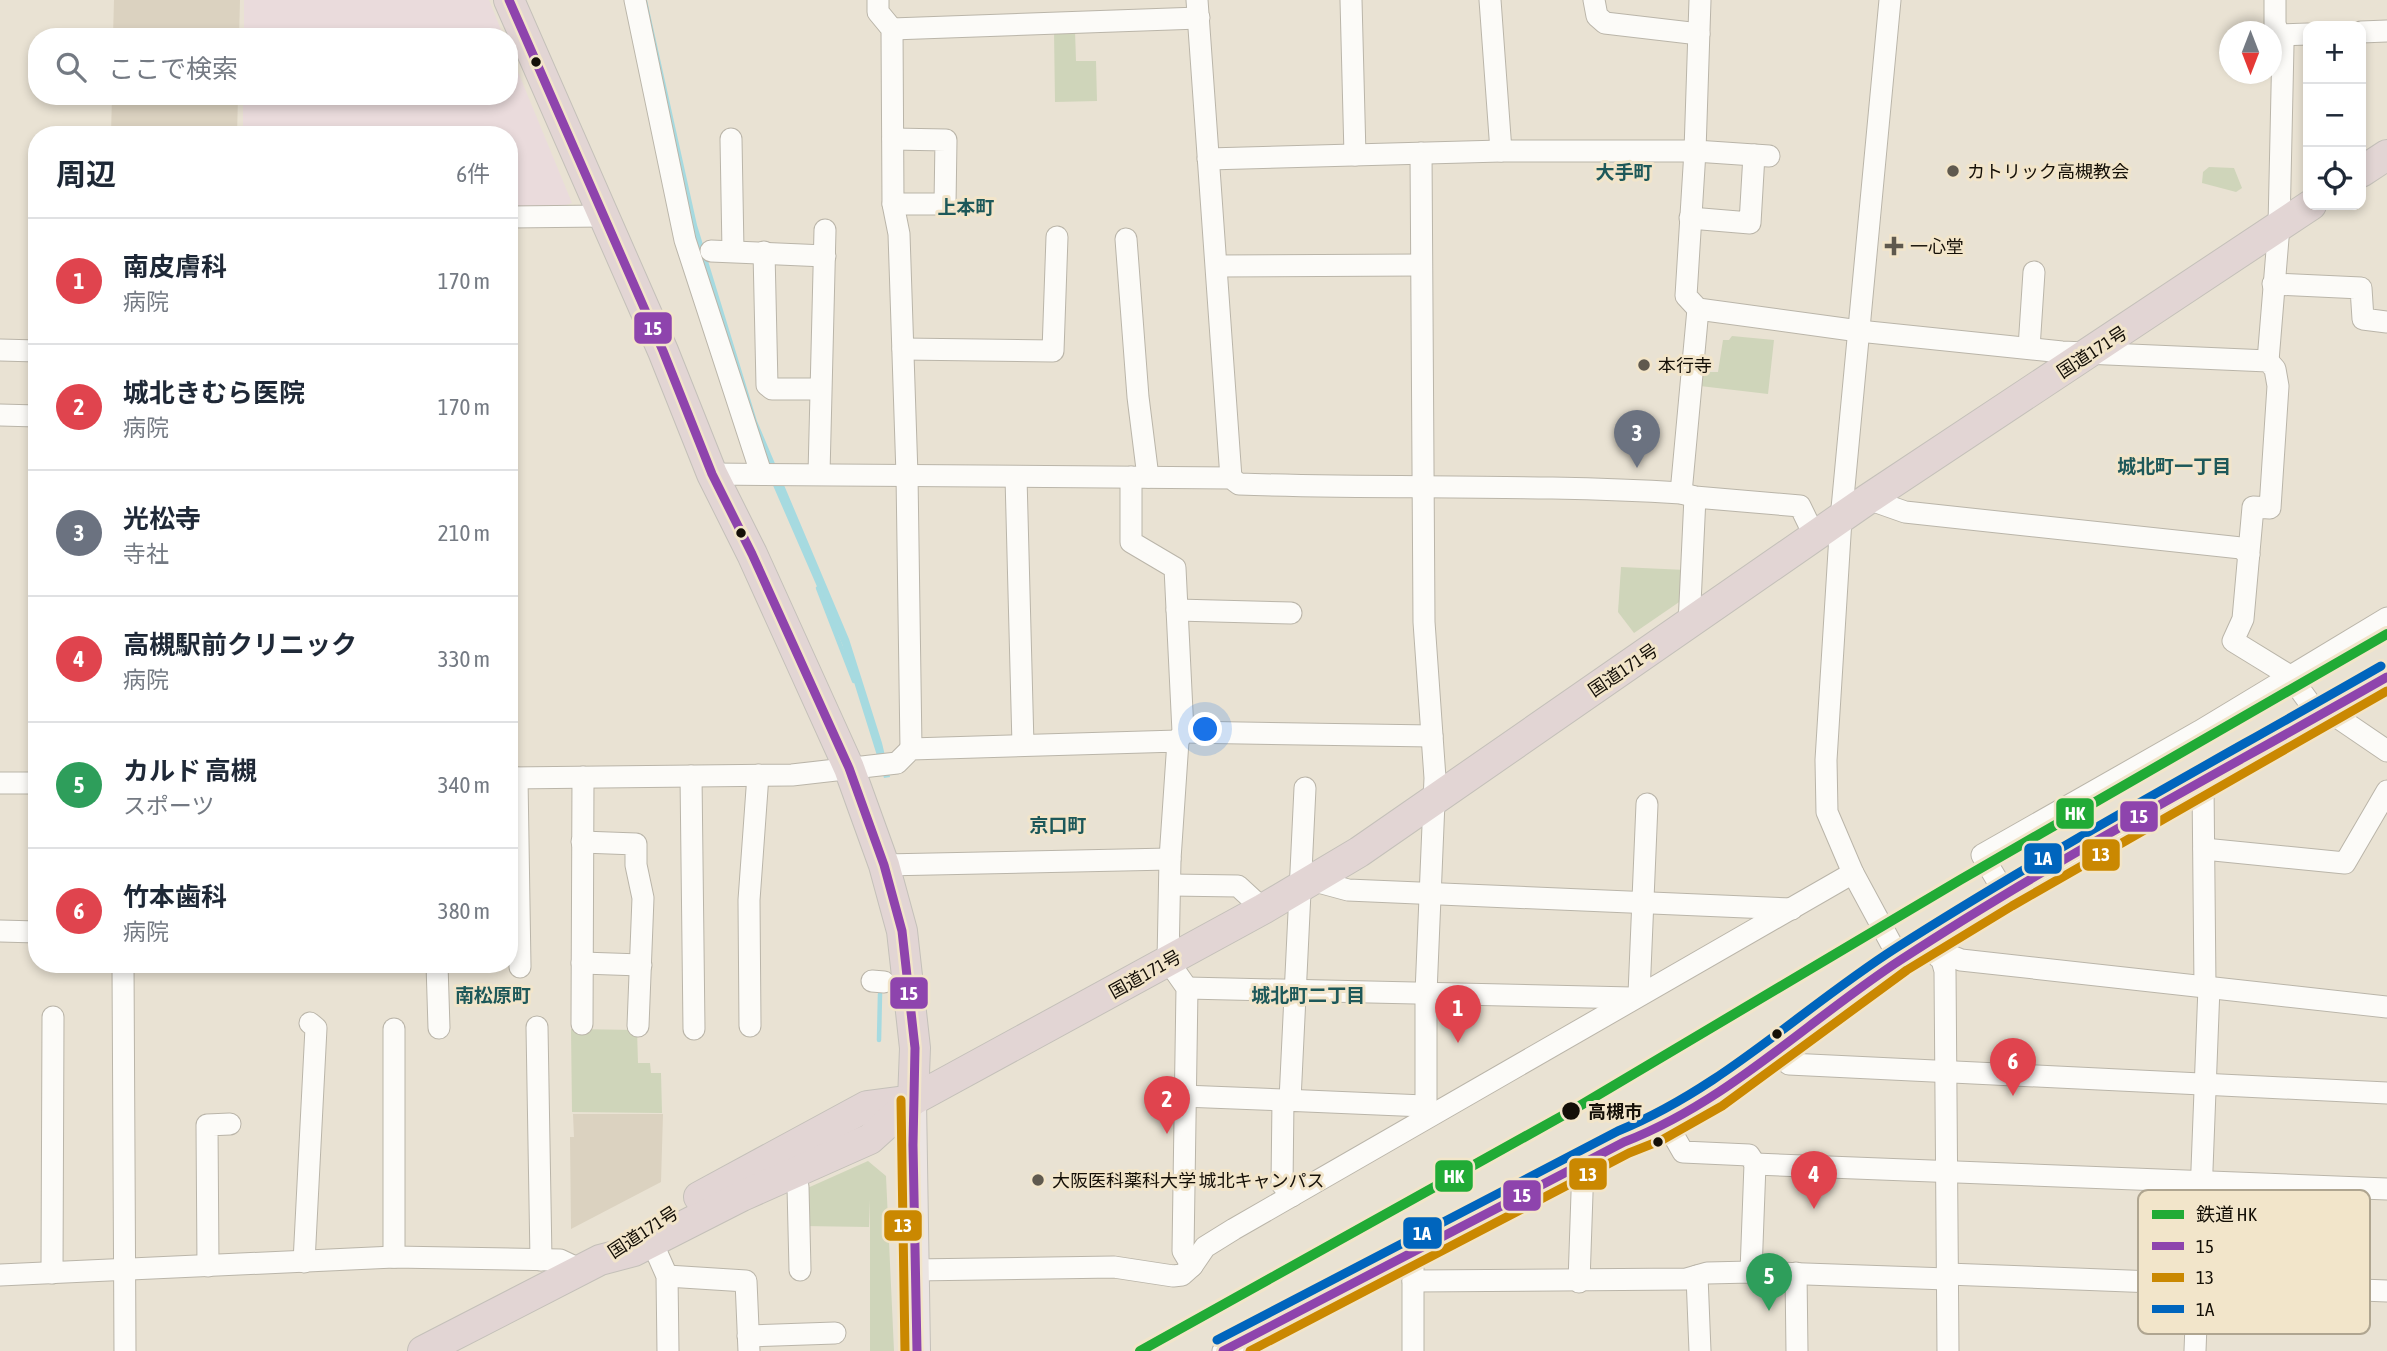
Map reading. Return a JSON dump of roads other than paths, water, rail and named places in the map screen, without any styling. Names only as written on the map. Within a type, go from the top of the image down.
[{"type":"highway","points":[[509,0],[663,351],[712,474],[752,554],[849,768],[884,865],[902,931],[915,1048],[913,1100]]},
{"type":"highway","points":[[2366,169],[2387,155]]},
{"type":"highway","name":"国道171号","points":[[590,1265],[634,1251],[792,1173],[870,1139],[913,1100],[1263,909],[1359,852],[1868,499],[2303,210]]},
{"type":"highway","name":"国道171号","points":[[424,1351],[590,1265],[625,1240],[867,1106],[913,1100]]},
{"type":"main road","points":[[913,1100],[917,1351]]},
{"type":"street","points":[[635,0],[685,240],[769,473]]},
{"type":"street","points":[[878,0],[878,12],[892,29],[890,61],[895,108],[893,204],[899,234],[903,349],[911,749]]},
{"type":"street","points":[[1351,0],[1355,155]]},
{"type":"street","points":[[1490,0],[1501,151]]},
{"type":"street","points":[[1594,0],[1597,16],[1605,23],[1699,34]]},
{"type":"street","points":[[1700,0],[1695,151],[1686,296],[1698,309],[1858,331],[2090,353],[2267,361],[2275,369],[2278,386],[2270,508],[2253,508],[2243,619],[2233,641],[2290,676],[2314,709],[2340,719],[2387,751]]},
{"type":"street","points":[[1890,0],[1841,519],[1826,760],[1826,812],[1853,873],[1900,960]]},
{"type":"street","points":[[2275,0],[2277,21]]},
{"type":"street","points":[[892,29],[1198,9],[1231,478]]},
{"type":"street","points":[[2366,32],[2387,32]]},
{"type":"street","points":[[2282,35],[2303,34]]},
{"type":"street","points":[[2267,361],[2279,226],[2282,43]]},
{"type":"street","points":[[731,139],[733,251]]},
{"type":"street","points":[[893,139],[946,140],[945,204],[893,204]]},
{"type":"street","points":[[1208,159],[1501,151],[1695,151],[1761,156],[1750,223],[1690,218]]},
{"type":"street","points":[[1421,153],[1424,622],[1434,800],[1426,993],[1425,1111]]},
{"type":"street","points":[[518,217],[603,216]]},
{"type":"street","points":[[819,474],[825,230]]},
{"type":"street","points":[[903,349],[1054,351],[1057,237]]},
{"type":"street","points":[[1126,239],[1138,397],[1140,477],[1131,542],[1175,568],[1181,736],[1170,859],[1168,961],[1186,988],[1183,1251],[1192,1266]]},
{"type":"street","points":[[711,251],[825,256]]},
{"type":"street","points":[[764,252],[767,384],[772,389],[820,390]]},
{"type":"street","points":[[1218,266],[1421,265]]},
{"type":"street","points":[[2029,348],[2034,272]]},
{"type":"street","points":[[2273,284],[2361,288],[2363,319],[2387,322]]},
{"type":"street","points":[[1689,625],[1688,495],[1698,309]]},
{"type":"street","points":[[0,350],[28,351]]},
{"type":"street","points":[[0,415],[28,416]]},
{"type":"street","points":[[712,474],[1231,478],[1239,484],[1587,488],[1800,506],[1815,537]]},
{"type":"street","points":[[1016,477],[1023,746]]},
{"type":"street","points":[[1868,499],[1905,512],[2241,548],[2249,555]]},
{"type":"street","points":[[1177,610],[1291,613]]},
{"type":"street","points":[[2006,895],[1982,855],[2387,618]]},
{"type":"street","points":[[1223,1351],[1583,1164],[1667,1124],[1716,1095],[1773,1051],[1924,945],[2006,895],[2203,785],[2387,677]]},
{"type":"street","points":[[518,778],[758,775],[897,763],[911,749],[1023,746],[1181,736],[1432,736]]},
{"type":"street","points":[[750,1026],[749,900],[758,775]]},
{"type":"street","points":[[691,776],[694,1029]]},
{"type":"street","points":[[582,1024],[583,777]]},
{"type":"street","points":[[0,783],[28,783]]},
{"type":"street","points":[[2202,1190],[2207,987],[2203,785]]},
{"type":"street","points":[[1292,1196],[1282,1184],[1306,883],[1305,788]]},
{"type":"street","points":[[2204,849],[2345,863],[2387,790]]},
{"type":"street","points":[[1636,996],[1647,804]]},
{"type":"street","points":[[582,842],[636,844],[636,865],[643,898],[638,1026]]},
{"type":"street","points":[[884,865],[1170,859]]},
{"type":"street","points":[[914,1270],[1114,1267],[1182,1275],[1205,1247],[1292,1196],[1425,1111],[1853,873]]},
{"type":"street","points":[[1306,883],[1348,890],[1792,909]]},
{"type":"street","points":[[1171,885],[1238,886],[1263,909]]},
{"type":"street","points":[[518,913],[520,967]]},
{"type":"street","points":[[0,931],[28,932]]},
{"type":"street","points":[[1924,945],[1961,960],[2387,1007]]},
{"type":"street","points":[[1924,945],[1938,955],[1945,971],[1948,1351]]},
{"type":"street","points":[[582,964],[641,965]]},
{"type":"street","points":[[123,973],[125,1351]]},
{"type":"street","points":[[437,973],[439,1028]]},
{"type":"street","points":[[1186,988],[1636,996]]},
{"type":"street","points":[[52,1273],[53,1017]]},
{"type":"street","points":[[304,1262],[316,1028],[310,1023]]},
{"type":"street","points":[[537,1027],[541,1260]]},
{"type":"street","points":[[394,1029],[394,1257]]},
{"type":"street","points":[[1773,1051],[1788,1064],[2387,1093]]},
{"type":"street","points":[[1183,1096],[1287,1100],[1425,1111]]},
{"type":"street","points":[[208,1266],[207,1125],[230,1124]]},
{"type":"street","points":[[1667,1124],[1683,1152],[1749,1155],[1755,1164],[1751,1272]]},
{"type":"street","points":[[1579,1282],[1583,1164]]},
{"type":"street","points":[[1755,1164],[2387,1189]]},
{"type":"street","points":[[792,1173],[798,1187],[800,1270]]},
{"type":"street","points":[[652,1242],[667,1276],[668,1351]]},
{"type":"street","points":[[1413,1252],[1413,1351]]},
{"type":"street","points":[[0,1275],[394,1257],[559,1260],[590,1265]]},
{"type":"street","points":[[1413,1281],[1579,1282],[1751,1272],[2138,1282]]},
{"type":"street","points":[[1796,1273],[1797,1351]]},
{"type":"street","points":[[667,1276],[746,1281],[748,1343],[835,1333]]},
{"type":"street","points":[[1697,1276],[1700,1351]]},
{"type":"water","points":[[637,0],[647,0],[697,225],[757,421],[849,639],[890,777],[884,778],[842,644],[765,467],[707,289]]},
{"type":"waterway","points":[[818,588],[854,681]]},
{"type":"waterway","points":[[879,1040],[880,994]]},
{"type":"rail line","name":"HK","points":[[1140,1351],[1571,1111],[1960,880],[2387,634]]},
{"type":"place","name":"カトリック高槻教会","points":[[1953,171]]},
{"type":"place","name":"一心堂","points":[[1894,246]]},
{"type":"place","name":"本行寺","points":[[1644,365]]},
{"type":"place","name":"光松寺","points":[[1637,468]]},
{"type":"place","name":"南皮膚科","points":[[1458,1043]]},
{"type":"place","name":"竹本歯科","points":[[2013,1096]]},
{"type":"place","name":"高槻市","points":[[1571,1111]]},
{"type":"place","name":"城北きむら医院","points":[[1167,1134]]},
{"type":"place","name":"大阪医科薬科大学 城北キャンパス","points":[[1038,1180]]},
{"type":"place","name":"高槻駅前クリニック","points":[[1814,1209]]},
{"type":"place","name":"カルド 高槻","points":[[1769,1311]]},
{"type":"district","name":"大手町","points":[[1624,172]]},
{"type":"district","name":"上本町","points":[[966,207]]},
{"type":"district","name":"城北町一丁目","points":[[2174,466]]},
{"type":"district","name":"京口町","points":[[1058,825]]},
{"type":"district","name":"南松原町","points":[[493,995]]},
{"type":"district","name":"城北町二丁目","points":[[1308,995]]}]
